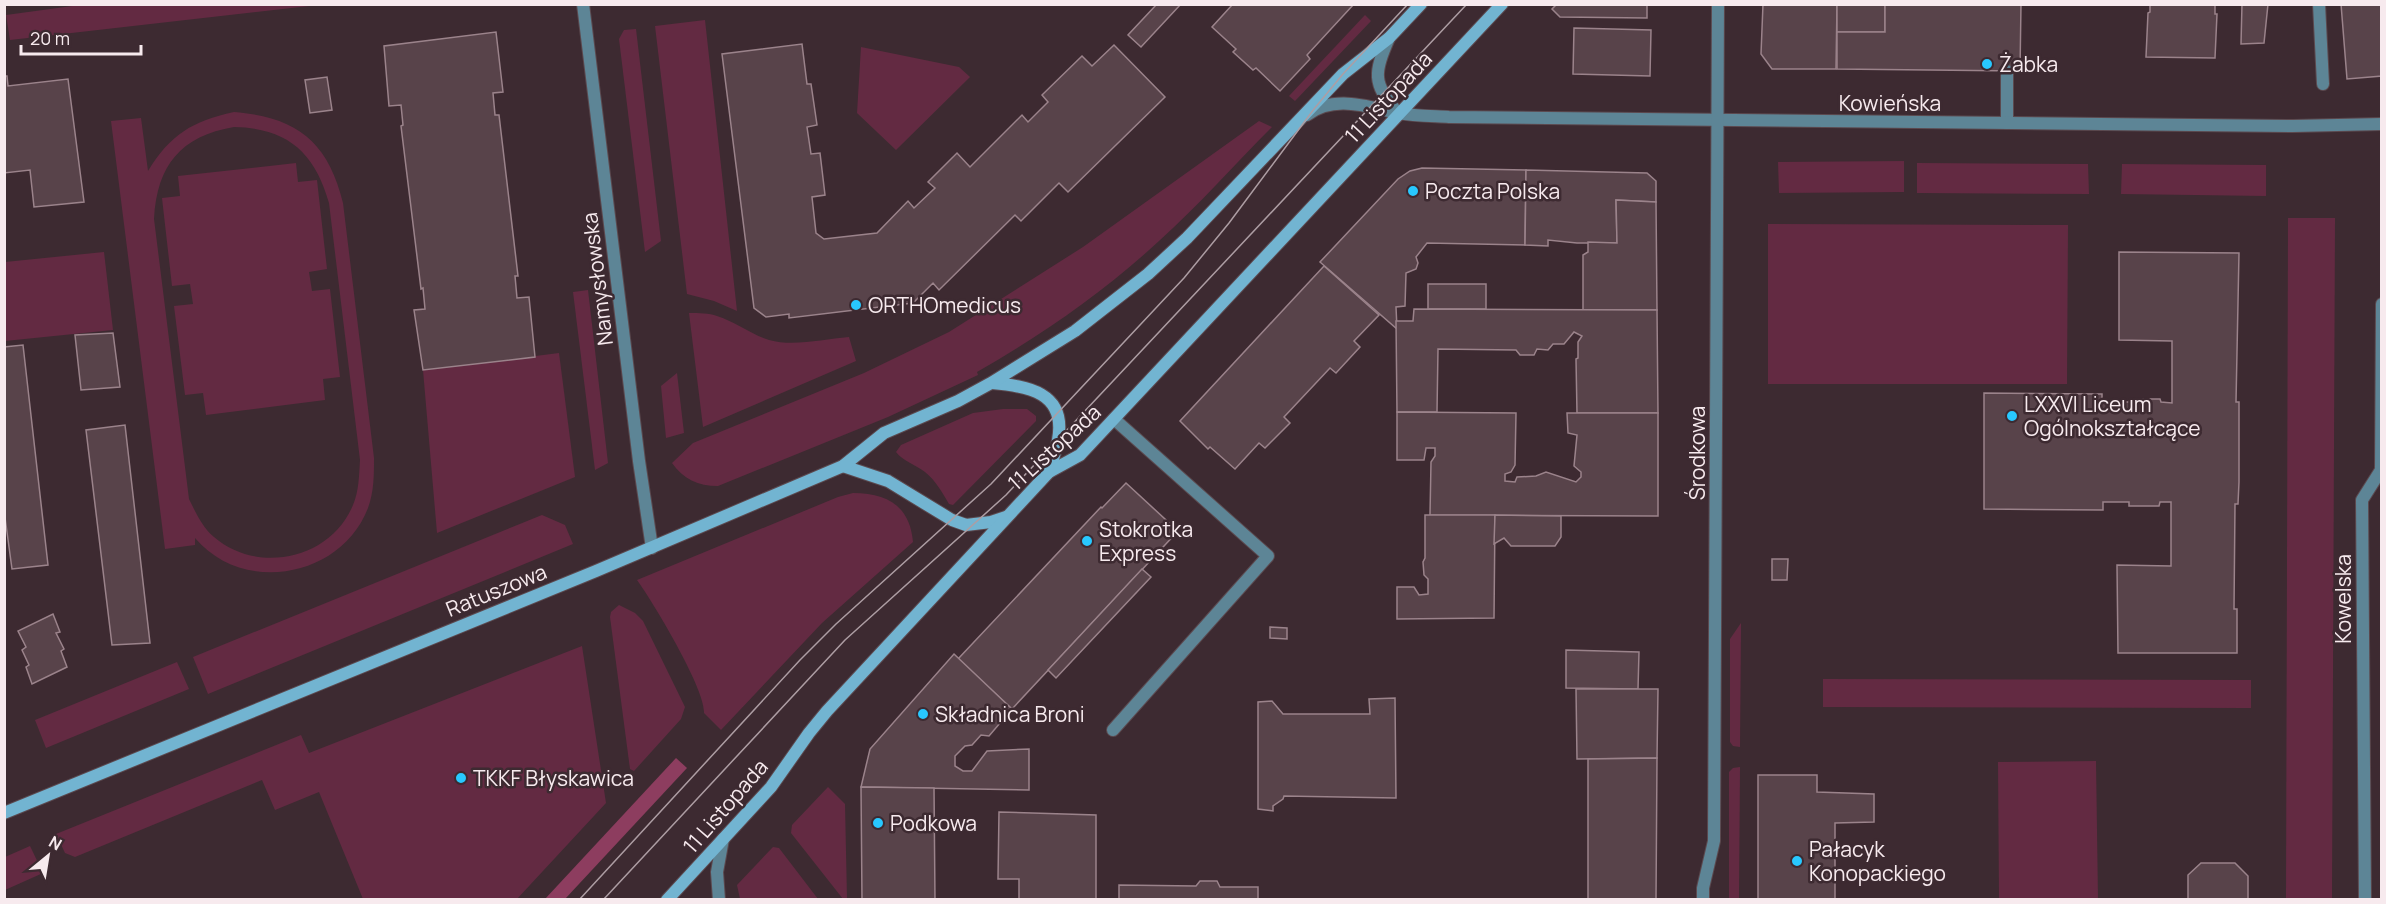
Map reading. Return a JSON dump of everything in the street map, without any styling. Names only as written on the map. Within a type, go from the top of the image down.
[{"type":"street","name":"Namysłowska","points":[[583,4],[639,461],[652,548]]},
{"type":"street","name":"11 Listopada","points":[[991,383],[1075,331],[1148,274],[1186,238],[1343,74],[1389,38],[1421,4]]},
{"type":"street","name":"11 Listopada","points":[[667,900],[771,787],[827,711],[1049,472],[1080,455],[1502,4]]},
{"type":"street","name":"Środkowa","points":[[1703,900],[1703,888],[1714,841],[1718,4]]},
{"type":"street","points":[[2319,4],[2323,84]]},
{"type":"street","points":[[1389,38],[1379,63],[1378,84],[1383,95],[1398,113]]},
{"type":"street","points":[[2007,71],[2007,123]]},
{"type":"street","name":"Kowieńska","points":[[1297,122],[1314,109],[1333,104],[1372,106],[1398,113],[1449,117],[2293,126],[2382,124]]},
{"type":"street","name":"Kowelska","points":[[2365,900],[2362,500],[2381,470],[2382,304]]},
{"type":"street","name":"Ratuszowa","points":[[4,813],[652,548],[843,466],[884,432],[948,405],[991,383]]},
{"type":"street","points":[[991,383],[1019,385],[1037,391],[1049,401],[1056,415],[1059,439],[1049,472]]},
{"type":"street","points":[[1113,730],[1268,556],[1114,419]]},
{"type":"street","points":[[843,466],[888,481],[952,520],[966,525],[991,522],[1008,516]]},
{"type":"street","points":[[719,900],[717,872],[723,840]]},
{"type":"shaded area","points":[[87,4],[318,5],[10,40],[6,15]]},
{"type":"shaded area","points":[[1365,15],[1371,21],[1295,101],[1289,96]]},
{"type":"shaded area","points":[[705,20],[737,311],[714,301],[687,294],[655,26]]},
{"type":"shaded area","points":[[636,29],[661,241],[645,252],[619,39],[624,30]]},
{"type":"shaded area","points":[[861,47],[959,67],[970,77],[896,150],[857,113]]},
{"type":"shaded area","points":[[234,112],[256,115],[292,127],[306,136],[328,163],[337,181],[343,203],[374,458],[373,490],[368,508],[355,532],[336,550],[314,563],[289,571],[264,572],[238,567],[215,556],[195,538],[195,545],[165,549],[111,121],[141,118],[148,171],[165,148],[184,131]],"holes":[[[234,127],[270,132],[284,138],[307,157],[316,170],[329,203],[360,460],[356,494],[343,523],[328,538],[311,549],[292,556],[272,558],[251,556],[232,549],[214,537],[197,515],[189,499],[154,219],[160,183],[175,156],[186,146],[215,131]]]},
{"type":"shaded area","points":[[1259,121],[1272,127],[1138,260],[1049,328],[977,372],[978,375],[888,417],[718,486],[704,485],[692,480],[672,463],[693,443],[864,373],[949,332],[1083,247]]},
{"type":"shaded area","points":[[1904,161],[1904,192],[1779,193],[1778,162]]},
{"type":"shaded area","points":[[296,163],[298,182],[317,180],[327,269],[309,272],[312,291],[330,289],[340,377],[323,379],[325,400],[206,415],[203,393],[185,395],[174,306],[193,304],[190,284],[172,286],[162,198],[180,196],[178,176]]},
{"type":"shaded area","points":[[1917,163],[2088,164],[2089,194],[1917,193]]},
{"type":"shaded area","points":[[2122,164],[2266,165],[2266,196],[2121,194]]},
{"type":"shaded area","points":[[2288,218],[2335,218],[2332,899],[2286,899]]},
{"type":"shaded area","points":[[1768,224],[2068,225],[2067,384],[1768,384]]},
{"type":"shaded area","points":[[104,252],[113,330],[5,341],[5,262]]},
{"type":"shaded area","points":[[588,290],[608,463],[595,470],[573,292]]},
{"type":"shaded area","points":[[689,313],[717,316],[769,340],[779,342],[798,343],[849,337],[856,361],[703,427]]},
{"type":"shaded area","points":[[559,353],[575,477],[437,533],[423,370]]},
{"type":"shaded area","points":[[677,373],[684,433],[666,438],[661,386]]},
{"type":"shaded area","points":[[1027,409],[1036,416],[1036,421],[953,505],[949,504],[929,475],[896,452],[901,445],[973,413]]},
{"type":"shaded area","points":[[853,493],[876,496],[895,504],[907,519],[913,542],[822,623],[721,730],[704,713],[697,686],[688,667],[637,580],[838,497]]},
{"type":"shaded area","points":[[542,515],[565,525],[573,544],[208,694],[193,657]]},
{"type":"shaded area","points":[[619,605],[635,613],[643,621],[685,707],[681,719],[634,771],[630,769],[610,617],[611,612]]},
{"type":"shaded area","points":[[1741,623],[1740,747],[1733,746],[1730,742],[1730,639]]},
{"type":"shaded area","name":"TKKF Błyskawica","points":[[582,646],[606,803],[517,899],[363,899],[319,792],[275,810],[262,780],[75,857],[65,853],[56,834],[301,735],[309,753]]},
{"type":"shaded area","points":[[177,662],[189,689],[46,748],[35,720]]},
{"type":"shaded area","points":[[1823,679],[2251,680],[2251,708],[1823,707]]},
{"type":"shaded area","points":[[676,758],[687,768],[565,899],[545,899]]},
{"type":"shaded area","points":[[2096,761],[2098,899],[1999,899],[1998,762]]},
{"type":"shaded area","points":[[1740,767],[1739,899],[1729,899],[1729,772],[1733,768]]},
{"type":"shaded area","points":[[828,787],[845,804],[847,899],[843,899],[791,833],[792,825]]},
{"type":"shaded area","points":[[30,846],[43,873],[5,890],[5,857]]},
{"type":"shaded area","points":[[773,847],[779,848],[818,899],[740,899],[737,885]]},
{"type":"building","points":[[1157,4],[1181,4],[1141,47],[1128,35]]},
{"type":"building","points":[[1233,4],[1354,4],[1307,55],[1310,59],[1280,91],[1256,68],[1253,70],[1233,52],[1236,49],[1212,27]]},
{"type":"building","points":[[1557,4],[1647,4],[1647,18],[1560,17],[1552,9]]},
{"type":"building","points":[[1763,4],[1837,4],[1836,69],[1772,69],[1761,54]]},
{"type":"building","points":[[1837,4],[1885,4],[1885,32],[1837,32]]},
{"type":"building","points":[[1885,4],[2021,4],[2020,71],[1837,69],[1837,32],[1885,32]]},
{"type":"building","points":[[2150,4],[2215,4],[2215,14],[2217,14],[2215,58],[2146,57]]},
{"type":"building","points":[[2242,4],[2268,4],[2264,43],[2241,44]]},
{"type":"building","points":[[2341,4],[2382,4],[2382,76],[2347,79]]},
{"type":"building","points":[[1574,28],[1651,30],[1650,76],[1573,74]]},
{"type":"building","points":[[496,32],[503,92],[493,93],[495,115],[499,115],[518,276],[515,276],[517,298],[529,297],[535,357],[423,370],[414,310],[425,309],[401,126],[403,125],[401,105],[389,106],[384,46]]},
{"type":"building","points":[[802,44],[807,84],[811,84],[817,125],[807,127],[811,154],[820,153],[825,195],[812,197],[816,233],[824,239],[877,233],[908,201],[914,208],[935,188],[928,182],[957,153],[970,167],[1022,115],[1028,122],[1048,102],[1042,95],[1082,56],[1092,66],[1114,45],[1165,97],[1068,192],[1059,183],[1021,221],[1015,215],[939,290],[933,283],[913,303],[789,318],[789,314],[766,317],[754,308],[722,54]]},
{"type":"building","points":[[4,76],[7,76],[8,86],[68,79],[84,202],[34,207],[30,170],[4,173]]},
{"type":"building","points":[[327,77],[332,110],[310,113],[305,80]]},
{"type":"building","points":[[1422,168],[1526,170],[1525,245],[1427,243],[1416,257],[1418,263],[1416,269],[1406,273],[1405,306],[1396,307],[1397,329],[1320,262],[1398,179],[1410,171]]},
{"type":"building","points":[[1526,170],[1647,173],[1656,181],[1656,202],[1616,200],[1617,243],[1548,240],[1548,246],[1525,245]]},
{"type":"building","points":[[1616,200],[1656,202],[1657,310],[1583,310],[1583,255],[1588,252],[1588,242],[1617,243]]},
{"type":"building","points":[[2119,252],[2239,253],[2236,402],[2239,402],[2239,482],[2238,504],[2235,504],[2234,609],[2237,609],[2237,653],[2118,653],[2117,565],[2171,566],[2171,502],[2160,502],[2159,506],[2129,506],[2129,502],[2103,502],[2103,510],[1984,509],[1984,393],[2102,394],[2102,402],[2160,399],[2161,402],[2172,403],[2172,341],[2119,340]]},
{"type":"building","points":[[1324,266],[1379,315],[1354,341],[1360,347],[1336,373],[1330,368],[1284,417],[1290,423],[1265,448],[1259,443],[1235,469],[1210,447],[1208,449],[1180,421]]},
{"type":"building","points":[[1428,284],[1486,284],[1486,309],[1428,309]]},
{"type":"building","points":[[1414,309],[1657,310],[1658,413],[1577,413],[1576,359],[1578,358],[1578,342],[1582,336],[1574,332],[1564,344],[1553,344],[1548,350],[1537,349],[1534,355],[1520,355],[1516,350],[1438,349],[1437,412],[1397,412],[1396,321],[1413,321]]},
{"type":"building","points":[[113,333],[120,387],[81,390],[75,335]]},
{"type":"building","points":[[23,345],[48,565],[12,569],[4,510],[4,347]]},
{"type":"building","points":[[1397,412],[1516,413],[1515,465],[1511,472],[1505,474],[1505,481],[1515,482],[1517,477],[1536,476],[1546,472],[1576,482],[1581,477],[1581,472],[1574,466],[1577,435],[1568,433],[1567,413],[1658,413],[1658,516],[1430,515],[1431,462],[1435,456],[1435,448],[1426,448],[1424,460],[1397,460]]},
{"type":"building","points":[[125,425],[150,643],[112,645],[86,430]]},
{"type":"building","points":[[1126,483],[1178,531],[1012,709],[958,659]]},
{"type":"building","points":[[1425,515],[1495,515],[1494,618],[1397,619],[1397,587],[1414,587],[1419,595],[1428,594],[1428,579],[1424,575],[1423,562],[1425,558]]},
{"type":"building","points":[[1495,515],[1561,516],[1561,537],[1555,546],[1511,546],[1504,538],[1494,544]]},
{"type":"building","points":[[1772,559],[1788,559],[1787,580],[1772,580]]},
{"type":"building","points":[[1142,569],[1151,577],[1056,678],[1048,670]]},
{"type":"building","points":[[53,614],[60,632],[56,633],[64,649],[61,651],[67,667],[32,684],[26,667],[29,665],[22,650],[26,647],[18,631]]},
{"type":"building","points":[[1270,627],[1287,628],[1287,639],[1270,638]]},
{"type":"building","points":[[1566,650],[1639,652],[1638,689],[1566,688]]},
{"type":"building","points":[[954,654],[1012,709],[989,736],[981,735],[972,745],[965,746],[955,756],[955,766],[963,771],[972,771],[987,751],[1029,749],[1029,790],[861,787],[870,749]]},
{"type":"building","points":[[1576,689],[1658,689],[1657,758],[1577,759]]},
{"type":"building","points":[[1395,698],[1396,798],[1284,796],[1273,806],[1273,811],[1258,809],[1258,702],[1272,701],[1283,714],[1370,714],[1369,699]]},
{"type":"building","points":[[1657,758],[1656,900],[1588,900],[1588,759]]},
{"type":"building","name":"Pałacyk Konopackiego","points":[[1758,775],[1817,775],[1817,792],[1874,794],[1874,822],[1835,823],[1835,900],[1758,900]]},
{"type":"building","points":[[861,787],[934,788],[935,900],[862,900]]},
{"type":"building","points":[[999,812],[1096,815],[1096,900],[997,900],[1019,899],[1019,879],[998,879]]},
{"type":"building","points":[[2201,863],[2235,863],[2248,876],[2248,900],[2188,900],[2188,875]]},
{"type":"building","points":[[1200,881],[1217,881],[1220,887],[1258,887],[1258,900],[1119,900],[1119,885],[1196,886]]},
{"type":"tram line","points":[[579,900],[800,660],[836,624],[991,484],[1184,278],[1229,223],[1314,109],[1408,4]]},
{"type":"tram line","points":[[603,900],[845,640],[1006,495],[1467,4]]},
{"type":"place","name":"Żabka","points":[[1987,64]]},
{"type":"place","name":"Poczta Polska","points":[[1413,191]]},
{"type":"place","name":"ORTHOmedicus","points":[[856,305]]},
{"type":"place","name":"LXXVI Liceum Ogólnokształcące","points":[[2012,416]]},
{"type":"place","name":"Stokrotka Express","points":[[1087,541]]},
{"type":"place","name":"Składnica Broni","points":[[923,714]]},
{"type":"place","name":"TKKF Błyskawica","points":[[461,778]]},
{"type":"place","name":"Podkowa","points":[[878,823]]},
{"type":"place","name":"Pałacyk Konopackiego","points":[[1797,861]]}]
